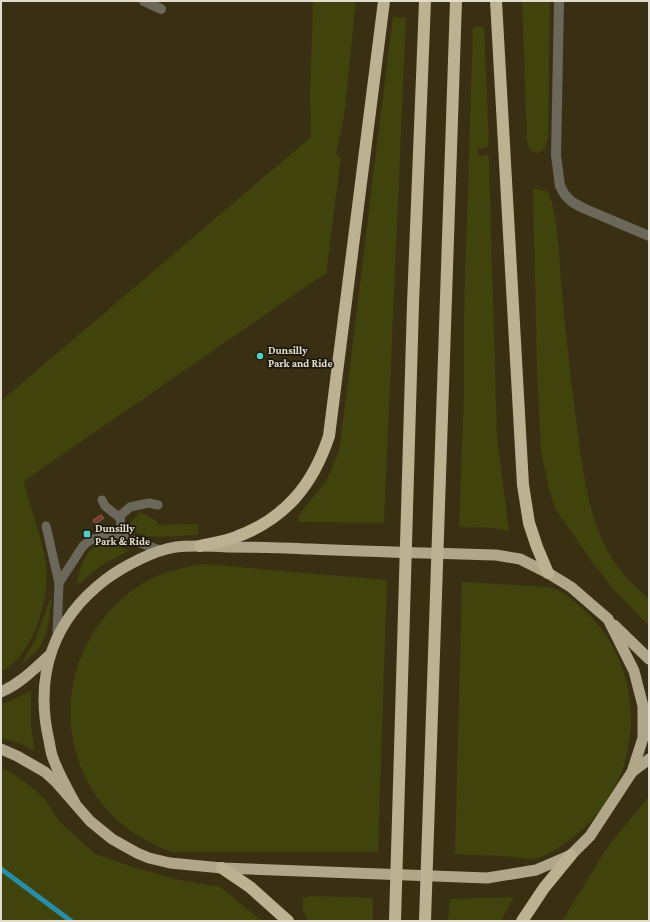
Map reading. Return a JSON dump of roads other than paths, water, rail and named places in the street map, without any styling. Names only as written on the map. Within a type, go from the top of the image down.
[{"type":"highway","points":[[200,546],[235,538],[257,528],[280,512],[298,496],[317,468],[324,453],[329,436],[331,421],[384,1]]},
{"type":"highway","points":[[395,921],[413,304],[425,1]]},
{"type":"highway","points":[[425,921],[456,1]]},
{"type":"highway","points":[[496,1],[523,485],[529,523],[548,573]]},
{"type":"highway","points":[[76,805],[59,774],[52,757],[46,725],[44,686],[50,654],[57,635],[66,619],[90,591],[116,571],[160,550],[175,547],[200,546],[496,555],[520,559],[548,573],[571,587],[608,619],[649,659]]},
{"type":"highway","points":[[522,921],[544,888],[571,855],[590,836],[632,772],[643,738],[643,706],[634,671],[608,619]]},
{"type":"highway","points":[[1,692],[21,681],[50,654]]},
{"type":"highway","points":[[1,749],[17,756],[45,772],[56,782],[90,821],[123,846],[149,858],[170,863],[222,868],[487,878],[536,870],[571,855]]},
{"type":"highway","points":[[632,772],[649,759]]},
{"type":"highway","points":[[222,868],[250,886],[288,921]]},
{"type":"street","points":[[144,1],[161,9]]},
{"type":"street","points":[[559,1],[556,155],[560,186],[565,195],[572,202],[649,236]]},
{"type":"lane","points":[[102,500],[105,506],[120,518]]},
{"type":"lane","points":[[127,538],[121,526],[120,518],[122,514],[130,507],[148,502],[158,505]]},
{"type":"lane","points":[[46,526],[59,583],[57,635]]},
{"type":"lane","points":[[59,583],[83,546],[89,541],[104,535],[112,534],[127,538],[160,550]]},
{"type":"waterway","points":[[1,869],[71,921]]},
{"type":"place","name":"Dunsilly Park and Ride","points":[[260,356]]},
{"type":"place","name":"Dunsilly Park & Ride","points":[[87,534]]}]
